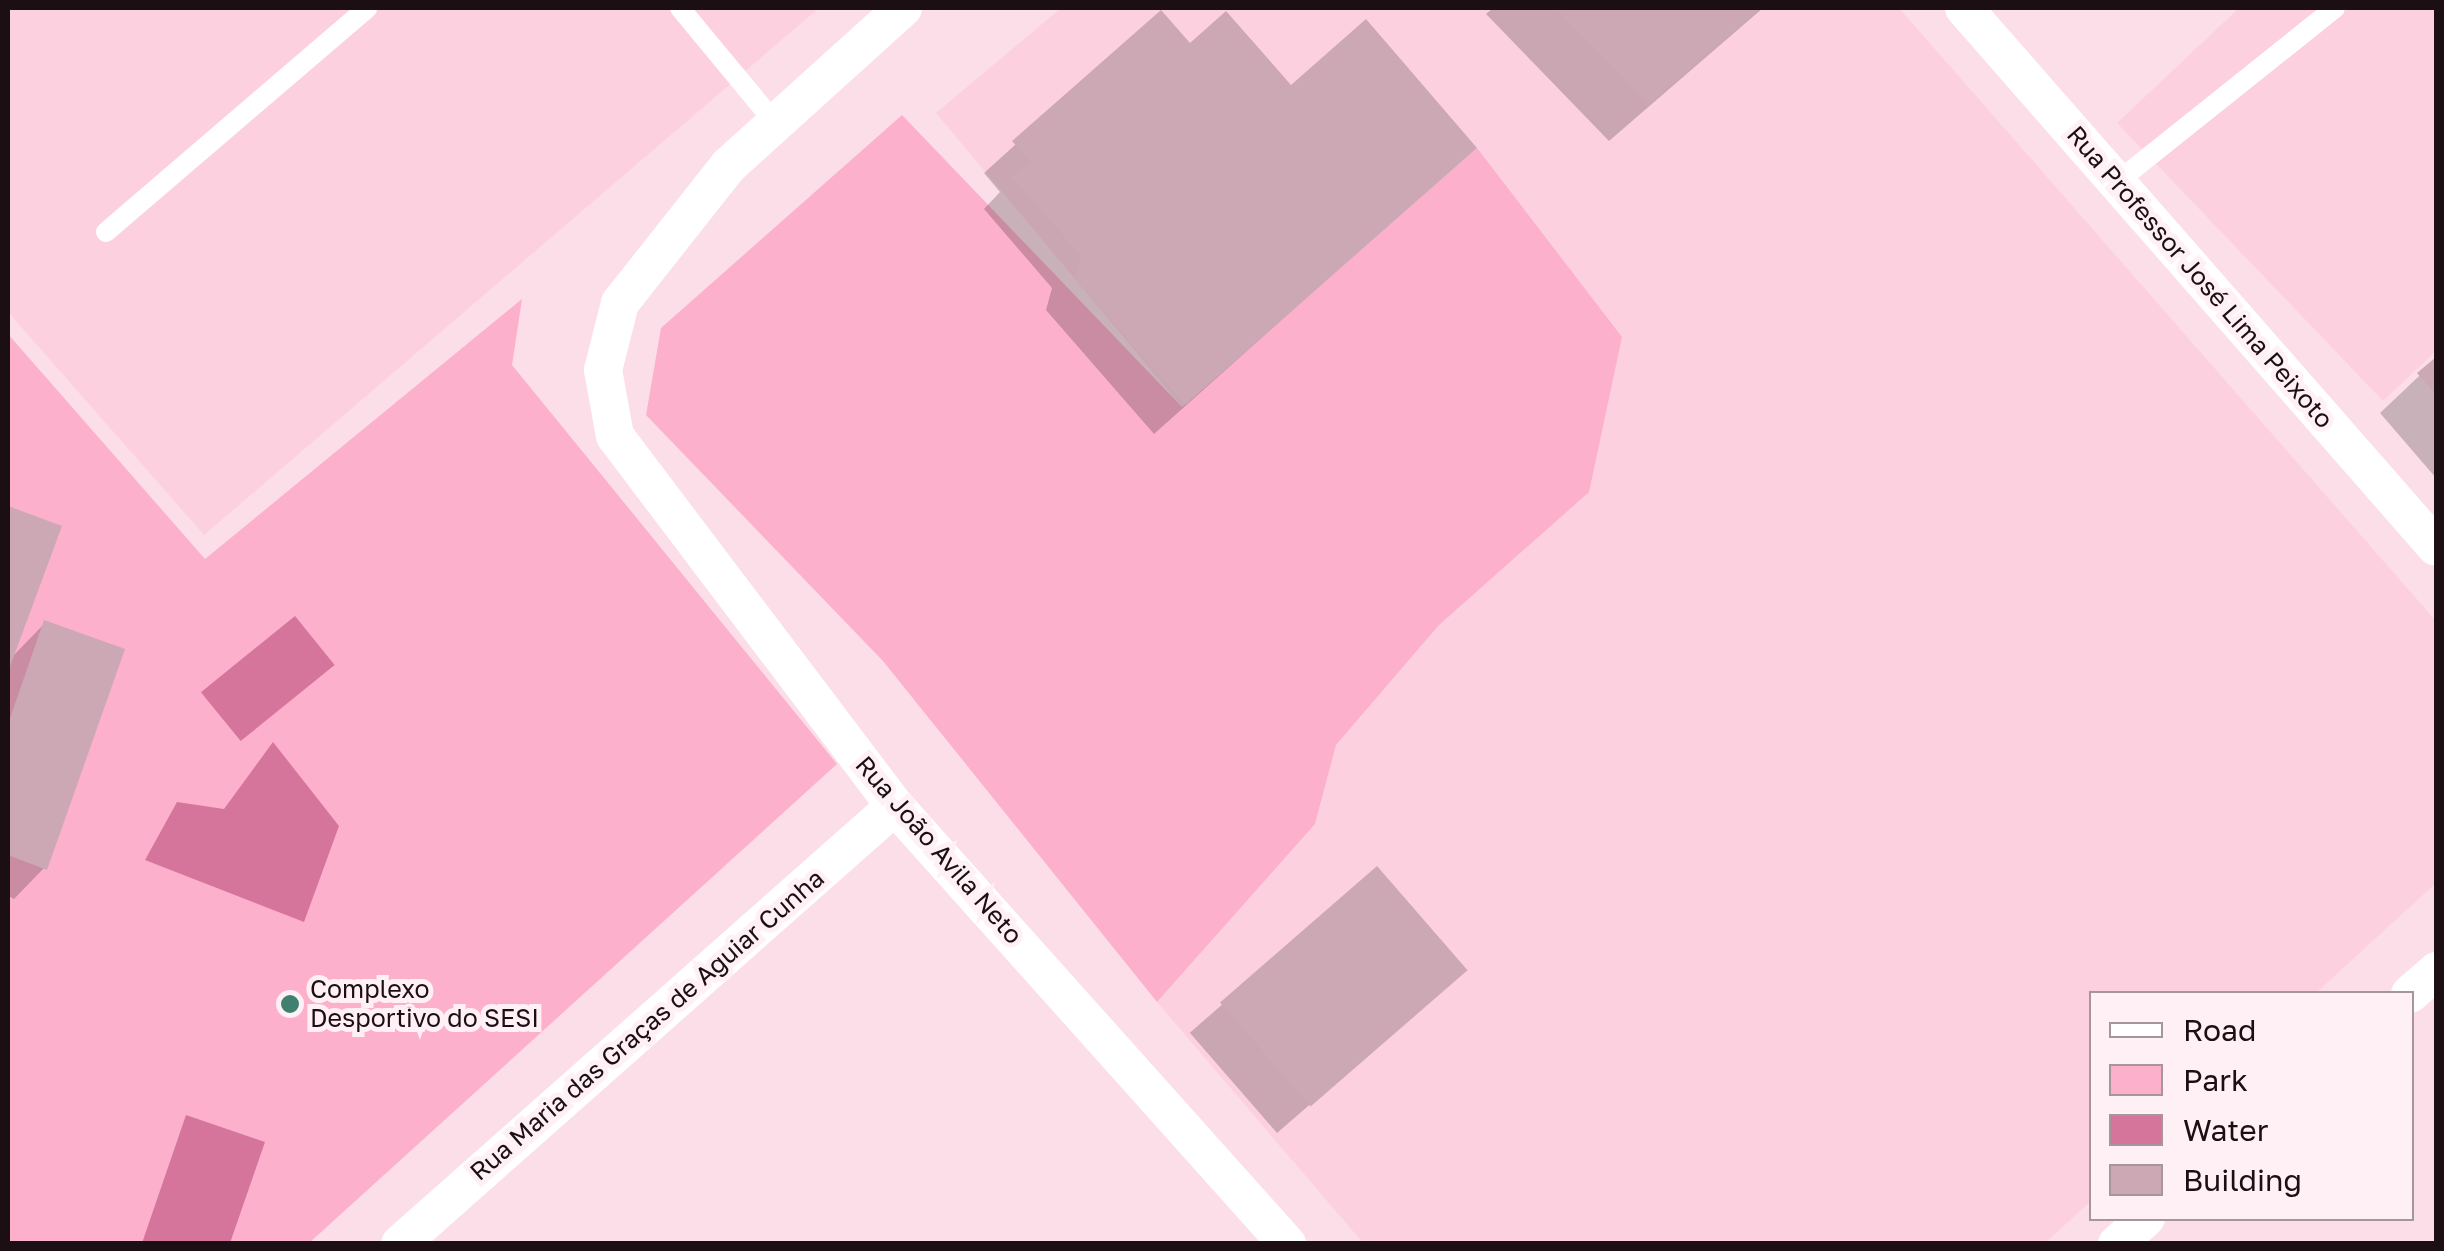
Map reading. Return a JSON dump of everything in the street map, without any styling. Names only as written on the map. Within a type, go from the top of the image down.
[{"type":"street","points":[[775,124],[903,8]]},
{"type":"street","name":"Rua Professor José Lima Peixoto","points":[[1964,8],[2436,547]]},
{"type":"street","name":"Rua João Avila Neto","points":[[775,124],[729,165],[620,303],[602,370],[615,436],[895,806],[1271,1238]]},
{"type":"street","name":"Rua Maria das Graças de Aguiar Cunha","points":[[400,1244],[895,806]]},
{"type":"street","points":[[2413,991],[2436,970]]},
{"type":"street","points":[[2117,1244],[2143,1221]]},
{"type":"lane","points":[[106,232],[367,8]]},
{"type":"lane","points":[[680,8],[775,124]]},
{"type":"lane","points":[[2118,182],[2336,8]]},
{"type":"shaded area","points":[[8,8],[819,8],[204,535],[8,312]]},
{"type":"shaded area","points":[[1061,8],[1899,8],[2436,621],[2436,883],[2318,991],[2089,991],[2089,1203],[2045,1243],[1363,1243],[1157,1002],[1315,824],[1336,745],[1439,625],[1182,407],[936,113]]},
{"type":"shaded area","points":[[2239,8],[2436,8],[2436,351],[2383,401],[2117,123]]},
{"type":"green space","points":[[902,115],[1182,407],[1477,148],[1622,337],[1589,492],[1439,625],[1336,745],[1315,824],[1157,1002],[883,661],[646,415],[661,328]]},
{"type":"green space","name":"Complexo Desportivo do SESI","points":[[522,299],[512,365],[837,764],[309,1243],[8,1243],[8,334],[205,559]]},
{"type":"water","points":[[295,616],[335,665],[241,741],[201,692]]},
{"type":"water","points":[[273,742],[339,826],[304,922],[145,860],[177,802],[224,809]]},
{"type":"water","points":[[186,1115],[265,1142],[230,1243],[142,1243]]},
{"type":"building","points":[[1555,8],[1761,8],[1649,104]]},
{"type":"building","points":[[1161,10],[1190,43],[1226,11],[1291,85],[1366,19],[1477,148],[1185,405],[1075,279],[1081,256],[1012,177],[1030,162],[1012,141]]},
{"type":"building","points":[[2436,357],[2436,395],[2417,373]]},
{"type":"building","points":[[8,506],[62,526],[8,672]]},
{"type":"building","points":[[44,620],[125,649],[47,870],[8,855],[8,724]]},
{"type":"building","points":[[1377,866],[1468,970],[1311,1107],[1220,1002]]},
{"type":"place","name":"Complexo Desportivo do SESI","points":[[290,1004]]}]
